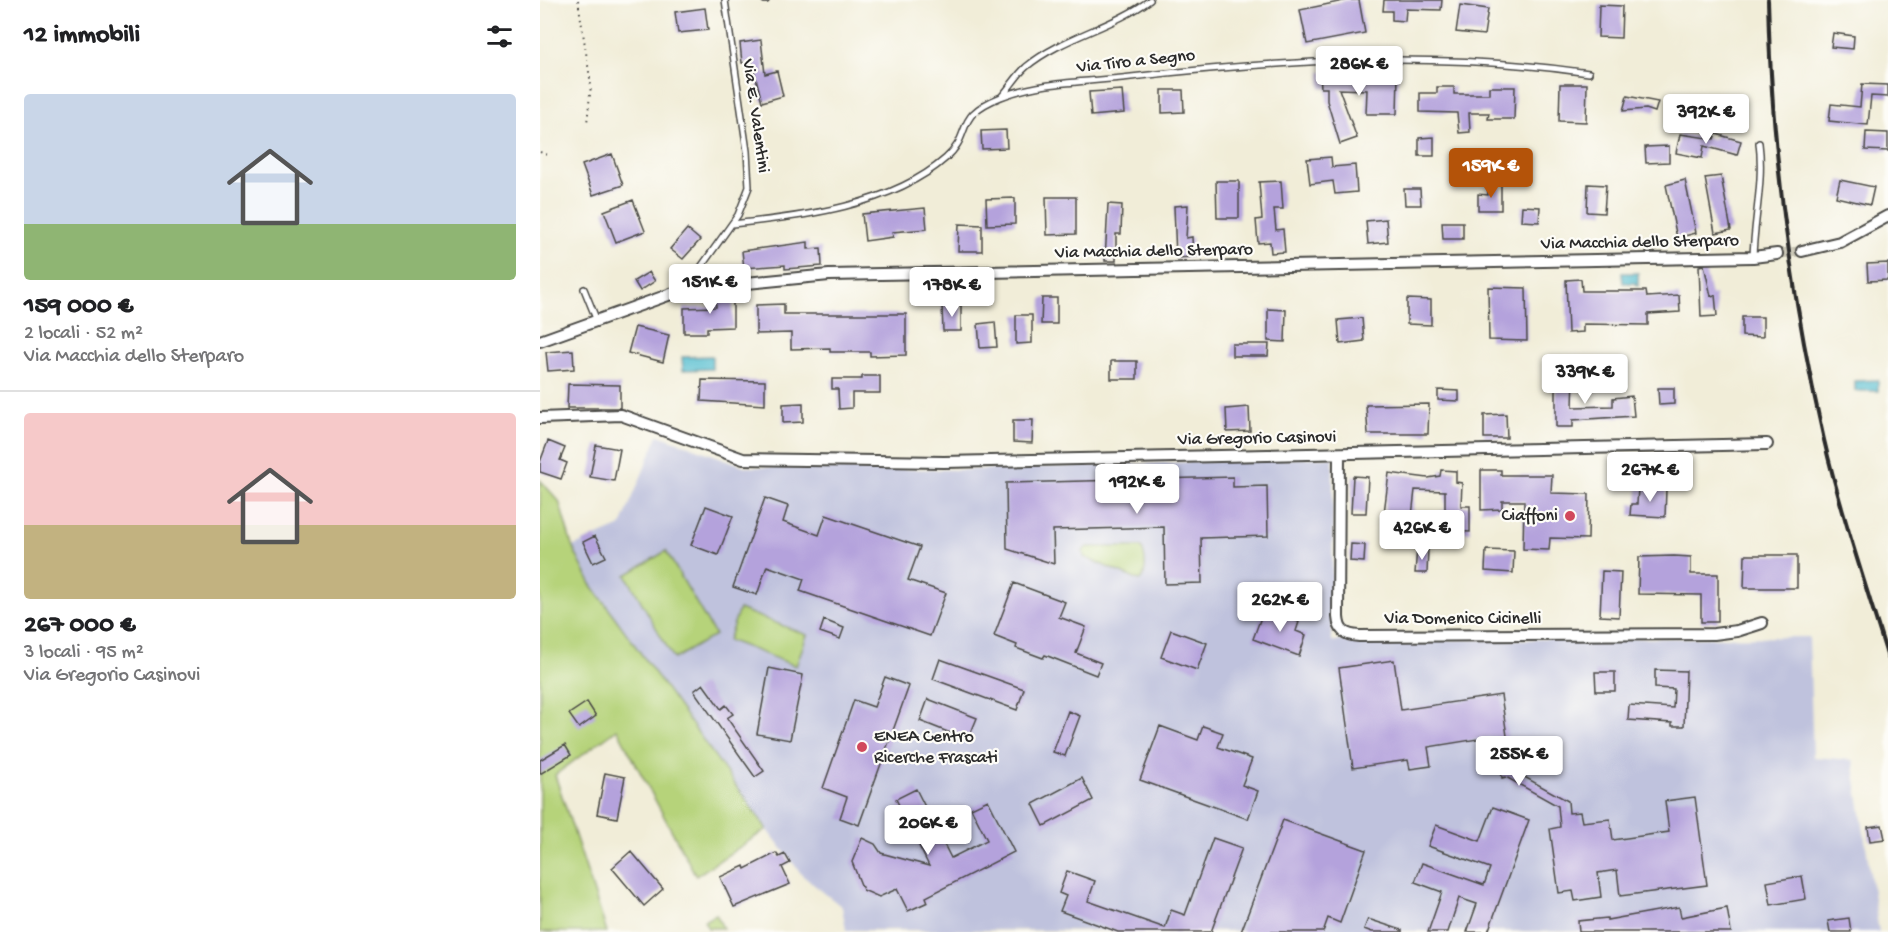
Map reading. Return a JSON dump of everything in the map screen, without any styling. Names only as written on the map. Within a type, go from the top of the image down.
[{"type":"street","points":[[1802,251],[1832,246],[1888,216]]},
{"type":"street","name":"Via Macchia dello Sterparo","points":[[540,341],[685,290],[838,275],[1753,257],[1777,254]]},
{"type":"street","name":"Via Gregorio Casinovi","points":[[540,418],[621,415],[743,459],[945,462],[1767,444]]},
{"type":"street","name":"Via Domenico Cicinelli","points":[[1339,454],[1338,621],[1340,629],[1346,634],[1359,636],[1714,634],[1737,631],[1762,623]]},
{"type":"lane","name":"Via E. Valentini","points":[[685,290],[732,224],[748,194],[749,171],[725,0]]},
{"type":"lane","points":[[1002,97],[1026,68],[1050,52],[1131,14],[1149,0]]},
{"type":"lane","name":"Via Tiro a Segno","points":[[732,224],[812,213],[866,200],[907,185],[950,154],[975,109],[1002,97],[1037,88],[1177,72],[1338,60],[1515,64],[1589,73]]},
{"type":"lane","points":[[1753,257],[1754,218],[1761,173],[1758,143]]},
{"type":"lane","points":[[584,289],[597,321]]},
{"type":"path","points":[[578,0],[591,85],[587,123]]},
{"type":"path","points":[[540,152],[550,156]]},
{"type":"shaded area","points":[[658,435],[747,467],[965,470],[1333,457],[1332,641],[1809,637],[1813,757],[1853,760],[1879,932],[846,930],[842,907],[803,876],[767,829],[591,584],[572,547],[621,526]]},
{"type":"green space","points":[[540,480],[559,501],[572,546],[591,584],[767,829],[696,876],[617,729],[555,775],[607,932],[540,932]]},
{"type":"green space","points":[[1087,547],[1141,547],[1145,564],[1141,580],[1084,557],[1083,551]]},
{"type":"green space","points":[[666,551],[715,635],[674,659],[626,575]]},
{"type":"green space","points":[[739,609],[807,635],[796,666],[728,640]]},
{"type":"green space","points":[[716,914],[723,928],[708,928],[704,921]]},
{"type":"water","points":[[1622,273],[1638,273],[1638,286],[1635,283],[1623,283]]},
{"type":"water","points":[[712,356],[712,369],[683,370],[682,357]]},
{"type":"water","points":[[1878,380],[1878,391],[1855,391],[1855,381]]},
{"type":"building","points":[[1348,0],[1359,0],[1365,33],[1307,44],[1300,10]]},
{"type":"building","points":[[1384,0],[1442,0],[1441,10],[1406,9],[1405,21],[1392,20],[1392,11],[1383,11]]},
{"type":"building","points":[[1460,5],[1488,9],[1484,35],[1456,32]]},
{"type":"building","points":[[1599,5],[1622,6],[1621,38],[1598,37]]},
{"type":"building","points":[[705,8],[708,30],[678,33],[675,12]]},
{"type":"building","points":[[1833,33],[1854,36],[1853,49],[1831,47]]},
{"type":"building","points":[[761,40],[765,74],[777,71],[783,96],[762,102],[752,62],[742,63],[740,43]]},
{"type":"building","points":[[1320,72],[1398,74],[1397,114],[1366,114],[1367,90],[1339,89],[1357,138],[1340,144],[1327,101],[1327,88],[1321,88]]},
{"type":"building","points":[[1560,84],[1587,84],[1586,122],[1559,121]]},
{"type":"building","points":[[1862,84],[1888,85],[1888,97],[1871,96],[1868,125],[1829,121],[1831,104],[1860,107]]},
{"type":"building","points":[[1437,87],[1454,87],[1454,94],[1489,94],[1489,87],[1515,87],[1514,119],[1488,119],[1489,113],[1469,113],[1470,132],[1459,133],[1457,113],[1420,112],[1420,93],[1437,93]]},
{"type":"building","points":[[1122,90],[1124,113],[1091,116],[1089,92]]},
{"type":"building","points":[[1162,90],[1183,90],[1184,112],[1162,113]]},
{"type":"building","points":[[1627,96],[1658,102],[1655,112],[1646,109],[1623,111]]},
{"type":"building","points":[[1006,130],[1007,148],[982,149],[981,131]]},
{"type":"building","points":[[1866,132],[1888,133],[1888,151],[1865,150]]},
{"type":"building","points":[[1680,134],[1714,139],[1716,134],[1741,141],[1737,155],[1704,146],[1702,158],[1676,153]]},
{"type":"building","points":[[1434,137],[1434,156],[1419,156],[1419,138]]},
{"type":"building","points":[[1669,146],[1669,162],[1646,163],[1645,147]]},
{"type":"building","points":[[612,154],[623,185],[593,195],[582,165]]},
{"type":"building","points":[[1331,157],[1332,167],[1355,165],[1357,192],[1335,194],[1333,181],[1310,184],[1307,159]]},
{"type":"building","points":[[1721,176],[1731,230],[1715,233],[1705,178]]},
{"type":"building","points":[[1685,180],[1696,233],[1677,238],[1666,185]]},
{"type":"building","points":[[1840,180],[1874,187],[1870,205],[1836,197]]},
{"type":"building","points":[[1216,181],[1239,181],[1239,218],[1217,218]]},
{"type":"building","points":[[1281,181],[1283,209],[1274,209],[1276,230],[1283,229],[1285,252],[1271,253],[1270,242],[1258,243],[1256,220],[1262,219],[1259,182]]},
{"type":"building","points":[[1488,184],[1501,185],[1501,210],[1478,210],[1478,194],[1488,195]]},
{"type":"building","points":[[1588,184],[1606,185],[1604,213],[1587,212]]},
{"type":"building","points":[[1404,189],[1420,189],[1421,205],[1405,205]]},
{"type":"building","points":[[1046,197],[1076,197],[1076,234],[1047,235]]},
{"type":"building","points":[[1015,198],[1015,224],[987,225],[986,199]]},
{"type":"building","points":[[633,200],[645,231],[616,242],[604,211]]},
{"type":"building","points":[[1108,204],[1122,205],[1121,234],[1116,234],[1116,261],[1105,261]]},
{"type":"building","points":[[1188,205],[1186,238],[1192,237],[1193,257],[1176,258],[1174,206]]},
{"type":"building","points":[[1522,206],[1540,207],[1539,222],[1521,221]]},
{"type":"building","points":[[925,208],[927,229],[892,232],[893,237],[865,241],[862,214]]},
{"type":"building","points":[[1386,219],[1388,242],[1368,244],[1366,221]]},
{"type":"building","points":[[1442,222],[1463,222],[1463,239],[1443,239]]},
{"type":"building","points":[[959,224],[982,225],[982,251],[958,251]]},
{"type":"building","points":[[687,229],[700,240],[683,259],[670,249]]},
{"type":"building","points":[[808,242],[808,249],[821,248],[822,266],[785,269],[785,265],[744,268],[742,251]]},
{"type":"building","points":[[1888,263],[1888,280],[1868,281],[1867,264]]},
{"type":"building","points":[[1704,265],[1711,296],[1715,295],[1717,316],[1701,317],[1699,266]]},
{"type":"building","points":[[649,272],[655,281],[640,291],[634,281]]},
{"type":"building","points":[[1581,279],[1582,291],[1646,291],[1647,297],[1679,295],[1680,312],[1648,314],[1648,325],[1583,324],[1583,332],[1568,333],[1566,280]]},
{"type":"building","points":[[912,283],[932,284],[932,303],[912,302]]},
{"type":"building","points":[[1488,287],[1526,288],[1527,341],[1489,340]]},
{"type":"building","points":[[733,292],[733,327],[707,328],[707,333],[684,333],[684,308],[716,307],[715,294]]},
{"type":"building","points":[[1042,298],[1057,298],[1057,324],[1041,324]]},
{"type":"building","points":[[1407,299],[1431,300],[1431,325],[1407,324]]},
{"type":"building","points":[[784,304],[784,314],[906,314],[906,355],[870,356],[870,352],[830,352],[830,348],[791,349],[791,333],[756,334],[756,305]]},
{"type":"building","points":[[942,305],[961,305],[961,331],[943,331]]},
{"type":"building","points":[[1268,309],[1286,310],[1285,342],[1268,341]]},
{"type":"building","points":[[1016,315],[1032,315],[1032,343],[1016,344]]},
{"type":"building","points":[[1742,317],[1763,317],[1763,337],[1742,336]]},
{"type":"building","points":[[1362,318],[1364,341],[1340,344],[1338,320]]},
{"type":"building","points":[[995,322],[997,347],[980,348],[978,324]]},
{"type":"building","points":[[635,327],[669,335],[663,362],[628,353]]},
{"type":"building","points":[[1232,344],[1269,344],[1268,356],[1232,356]]},
{"type":"building","points":[[573,350],[574,369],[548,371],[546,352]]},
{"type":"building","points":[[1111,361],[1137,361],[1137,379],[1111,379]]},
{"type":"building","points":[[1556,375],[1574,375],[1573,407],[1613,406],[1613,398],[1632,396],[1634,416],[1573,420],[1573,427],[1556,427]]},
{"type":"building","points":[[862,376],[880,376],[880,393],[852,393],[852,408],[839,409],[838,389],[832,389],[832,379],[862,379]]},
{"type":"building","points":[[702,380],[765,381],[765,405],[701,401]]},
{"type":"building","points":[[568,384],[620,385],[620,408],[567,408]]},
{"type":"building","points":[[1658,388],[1674,388],[1674,404],[1659,405]]},
{"type":"building","points":[[1438,390],[1459,391],[1459,401],[1438,400]]},
{"type":"building","points":[[803,403],[803,422],[783,423],[783,404]]},
{"type":"building","points":[[1429,404],[1428,434],[1368,434],[1366,405]]},
{"type":"building","points":[[1249,407],[1250,431],[1227,432],[1226,409]]},
{"type":"building","points":[[1506,414],[1507,438],[1484,438],[1484,415]]},
{"type":"building","points":[[1013,420],[1033,420],[1032,443],[1013,442]]},
{"type":"building","points":[[548,441],[565,448],[560,460],[567,463],[561,479],[540,472],[540,462]]},
{"type":"building","points":[[596,445],[620,449],[614,481],[590,477]]},
{"type":"building","points":[[1441,470],[1456,471],[1456,482],[1462,483],[1461,506],[1470,506],[1470,532],[1453,531],[1453,526],[1439,526],[1440,511],[1445,511],[1445,491],[1415,490],[1412,516],[1384,513],[1389,473],[1428,478],[1440,476]]},
{"type":"building","points":[[1481,470],[1501,470],[1501,475],[1552,475],[1551,493],[1589,494],[1588,539],[1550,538],[1549,550],[1523,549],[1524,501],[1502,501],[1502,509],[1481,510]]},
{"type":"building","points":[[1353,476],[1368,477],[1366,513],[1351,513]]},
{"type":"building","points":[[1233,477],[1233,487],[1267,486],[1268,536],[1201,538],[1202,583],[1165,584],[1164,527],[1053,530],[1054,564],[1007,549],[1006,483]]},
{"type":"building","points":[[1638,488],[1666,489],[1665,517],[1630,515],[1631,504],[1637,504]]},
{"type":"building","points":[[765,498],[788,506],[783,522],[819,535],[826,515],[920,547],[908,580],[946,593],[930,636],[800,591],[804,579],[767,566],[757,595],[733,587]]},
{"type":"building","points":[[706,506],[733,516],[718,555],[691,545]]},
{"type":"building","points":[[595,536],[606,557],[593,563],[583,542]]},
{"type":"building","points":[[1351,544],[1365,545],[1364,562],[1350,561]]},
{"type":"building","points":[[1417,548],[1428,549],[1427,573],[1415,573]]},
{"type":"building","points":[[1486,550],[1514,551],[1513,573],[1485,571]]},
{"type":"building","points":[[1745,555],[1797,555],[1797,588],[1744,588]]},
{"type":"building","points":[[1639,557],[1691,557],[1691,574],[1718,574],[1718,622],[1701,622],[1701,595],[1638,594]]},
{"type":"building","points":[[1602,571],[1621,572],[1619,617],[1600,616]]},
{"type":"building","points":[[1014,583],[1065,602],[1059,617],[1086,627],[1076,653],[1101,663],[1096,675],[1045,655],[1043,658],[1016,648],[1017,645],[994,636]]},
{"type":"building","points":[[1264,609],[1299,622],[1296,631],[1306,635],[1299,656],[1253,639]]},
{"type":"building","points":[[824,620],[844,628],[840,639],[820,632]]},
{"type":"building","points":[[1171,630],[1207,643],[1197,670],[1161,657]]},
{"type":"building","points":[[940,659],[1024,689],[1017,710],[933,679]]},
{"type":"building","points":[[1394,660],[1401,710],[1501,695],[1512,770],[1568,801],[1569,813],[1580,812],[1582,822],[1610,819],[1613,840],[1669,832],[1665,801],[1695,797],[1707,885],[1620,896],[1617,870],[1598,873],[1601,897],[1575,901],[1573,891],[1559,893],[1550,829],[1560,827],[1558,806],[1506,777],[1502,778],[1496,736],[1428,747],[1431,766],[1410,769],[1408,760],[1353,768],[1339,668]]},
{"type":"building","points":[[769,668],[803,675],[790,740],[757,734]]},
{"type":"building","points":[[1655,670],[1686,671],[1684,726],[1628,720],[1629,705],[1673,708],[1674,689],[1655,688]]},
{"type":"building","points":[[1595,672],[1615,672],[1615,691],[1596,691]]},
{"type":"building","name":"ENEA Centro Ricerche Frascati","points":[[885,677],[909,686],[859,825],[840,818],[847,797],[823,788],[854,700],[874,707]]},
{"type":"building","points":[[703,684],[721,709],[726,705],[733,714],[727,718],[764,771],[755,777],[694,691]]},
{"type":"building","points":[[928,699],[977,718],[968,740],[920,721]]},
{"type":"building","points":[[587,702],[596,716],[579,728],[569,714]]},
{"type":"building","points":[[1068,711],[1080,716],[1065,756],[1053,752]]},
{"type":"building","points":[[1160,726],[1198,740],[1203,726],[1223,733],[1218,747],[1252,759],[1242,785],[1258,791],[1248,819],[1140,780]]},
{"type":"building","points":[[565,745],[571,755],[540,774],[540,760]]},
{"type":"building","points":[[605,773],[625,777],[617,818],[597,814]]},
{"type":"building","points":[[1082,778],[1093,800],[1044,826],[1033,804]]},
{"type":"building","points":[[916,789],[951,858],[987,840],[971,808],[988,800],[1014,852],[926,897],[928,902],[908,911],[897,889],[879,897],[863,890],[852,862],[862,838],[875,844],[881,853],[929,866],[896,799]]},
{"type":"building","points":[[1493,807],[1529,820],[1488,932],[1467,932],[1477,904],[1459,898],[1448,932],[1428,932],[1442,892],[1415,882],[1422,863],[1484,885],[1490,868],[1428,846],[1436,825],[1480,841]]},
{"type":"building","points":[[1283,820],[1366,850],[1340,923],[1328,918],[1323,932],[1241,932]]},
{"type":"building","points":[[1882,825],[1885,839],[1870,841],[1868,827]]},
{"type":"building","points":[[1213,838],[1242,848],[1211,932],[1118,932],[1060,911],[1066,896],[1059,893],[1067,871],[1095,881],[1088,901],[1165,928],[1171,910],[1185,915]]},
{"type":"building","points":[[631,851],[663,889],[644,906],[612,868]]},
{"type":"building","points":[[776,853],[779,857],[785,854],[790,863],[782,867],[790,884],[734,907],[720,877],[744,866],[745,869]]},
{"type":"building","points":[[1802,876],[1806,899],[1771,905],[1767,882]]},
{"type":"building","points":[[1679,907],[1681,917],[1727,908],[1731,932],[1579,932],[1578,921],[1607,918],[1607,920]]},
{"type":"building","points":[[1849,918],[1851,932],[1830,932],[1828,921]]},
{"type":"building","points":[[1368,919],[1402,930],[1402,932],[1372,932],[1364,929]]},
{"type":"tunnel","points":[[1777,254],[1802,251]]},
{"type":"railway","points":[[1768,0],[1778,166],[1793,276],[1812,386],[1846,522],[1888,658]]},
{"type":"place","name":"Ciaffoni","points":[[1570,516]]},
{"type":"place","name":"ENEA Centro Ricerche Frascati","points":[[862,747]]}]
